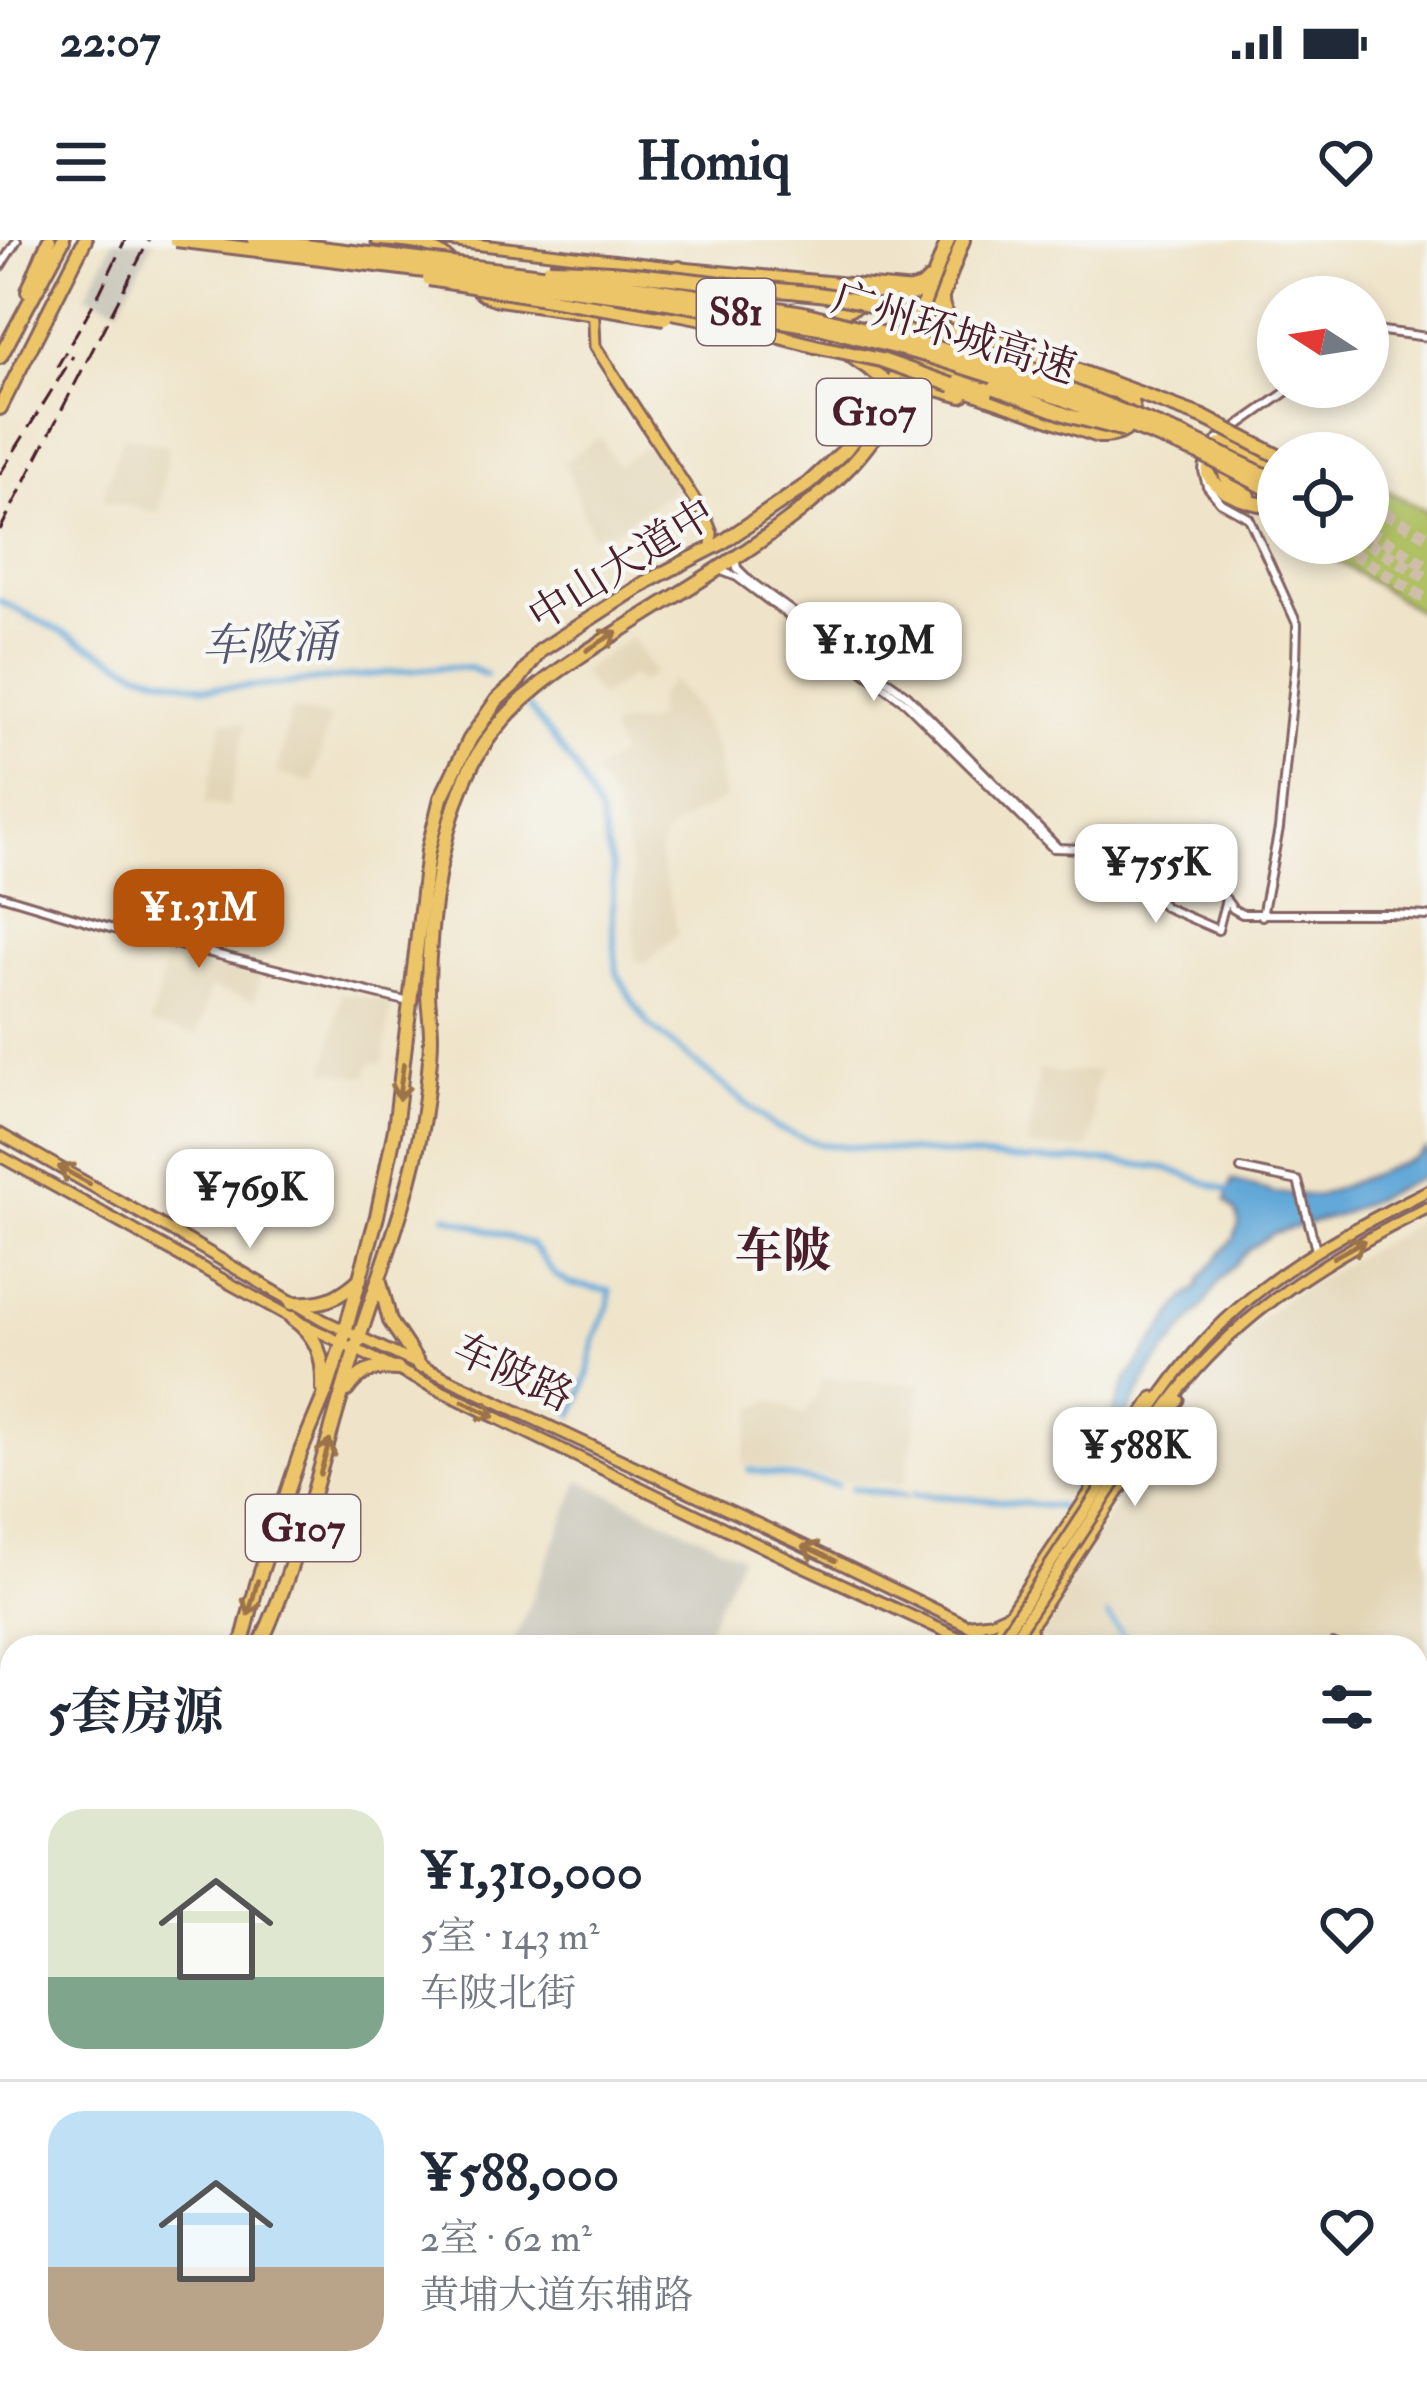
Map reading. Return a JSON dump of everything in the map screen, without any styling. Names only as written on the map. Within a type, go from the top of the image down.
[{"type":"highway","points":[[13,331],[49,240]]},
{"type":"highway","points":[[0,357],[63,240]]},
{"type":"highway","points":[[0,408],[85,240]]},
{"type":"highway","name":"广州环城高速","points":[[176,240],[790,320],[1039,390],[1257,474]]},
{"type":"highway","name":"广州环城高速","points":[[255,240],[780,308],[899,337],[1072,392],[1187,436],[1257,471]]},
{"type":"highway","name":"中山大道中","points":[[351,1340],[353,1304],[394,1129],[435,818],[470,739],[540,651],[648,581],[739,532],[818,477],[845,450],[898,370],[948,240]]},
{"type":"highway","name":"中山大道中","points":[[351,1340],[367,1313],[407,1196],[431,1041],[428,981],[439,875],[448,829],[470,768],[492,732],[525,695],[765,536],[828,487],[863,452],[915,369],[963,240]]},
{"type":"highway","points":[[363,264],[866,356],[1064,419],[1176,443]]},
{"type":"highway","points":[[470,267],[589,270],[833,296],[1116,391],[1128,398],[1133,420],[1125,431],[1099,436],[936,367],[915,369]]},
{"type":"highway","points":[[680,268],[666,274],[658,285],[657,303],[662,310],[815,346]]},
{"type":"highway","points":[[706,282],[772,282],[908,296],[923,287],[937,269]]},
{"type":"highway","points":[[942,296],[943,308],[957,325],[1203,417],[1257,445]]},
{"type":"highway","points":[[864,304],[840,313],[836,334],[844,350],[883,379],[879,405]]},
{"type":"highway","points":[[933,317],[937,335],[949,343],[1089,387],[1116,391]]},
{"type":"highway","points":[[1052,367],[1091,375]]},
{"type":"highway","points":[[953,382],[994,390]]},
{"type":"highway","points":[[904,388],[937,387],[1030,418],[1064,419]]},
{"type":"highway","points":[[1257,456],[1243,444],[1223,443],[1212,454],[1208,474],[1219,488],[1257,503]]},
{"type":"highway","points":[[789,499],[786,508],[794,515]]},
{"type":"highway","points":[[760,518],[770,527],[765,536]]},
{"type":"highway","points":[[379,1277],[390,1322],[420,1366]]},
{"type":"highway","points":[[292,1303],[333,1300],[361,1278]]},
{"type":"highway","points":[[353,1304],[358,1312],[367,1313]]},
{"type":"highway","points":[[292,1318],[310,1333],[319,1351],[323,1376],[319,1408]]},
{"type":"highway","name":"G107","points":[[264,1635],[324,1462],[351,1340]]},
{"type":"highway","name":"G107","points":[[244,1635],[301,1450],[342,1368]]},
{"type":"highway","points":[[338,1407],[363,1372],[397,1369]]},
{"type":"main road","points":[[376,240],[432,247],[448,257],[482,295],[496,300],[591,314]]},
{"type":"main road","points":[[439,240],[909,289],[937,269]]},
{"type":"main road","points":[[448,257],[453,246],[497,247]]},
{"type":"main road","points":[[598,259],[591,314],[599,355],[706,516],[712,532],[710,551]]},
{"type":"main road","name":"车陂路","points":[[0,1134],[186,1238],[397,1369],[954,1635]]},
{"type":"main road","name":"车陂路","points":[[0,1156],[292,1318],[420,1366],[962,1621],[978,1635]]},
{"type":"main road","points":[[995,1635],[1142,1413],[1198,1347],[1245,1302],[1302,1259],[1427,1191]]},
{"type":"main road","points":[[996,1635],[1193,1375],[1256,1314],[1311,1272],[1427,1208]]},
{"type":"main road","points":[[137,1232],[149,1229],[147,1216]]},
{"type":"main road","points":[[177,1256],[175,1243],[186,1238]]},
{"type":"main road","points":[[1302,1259],[1300,1269],[1311,1272]]},
{"type":"main road","points":[[1245,1302],[1256,1304],[1256,1314]]},
{"type":"main road","points":[[1019,1635],[1182,1367]]},
{"type":"main road","points":[[1021,1635],[1193,1375]]},
{"type":"main road","points":[[562,1449],[571,1445],[568,1435]]},
{"type":"main road","points":[[590,1463],[588,1453],[598,1449]]},
{"type":"main road","points":[[1033,1577],[1039,1589],[1053,1592]]},
{"type":"main road","points":[[1018,1601],[1028,1614],[1037,1615]]},
{"type":"main road","points":[[951,1634],[962,1621],[990,1622],[1010,1612]]},
{"type":"main road","points":[[1031,1635],[1037,1615]]},
{"type":"street","points":[[0,267],[17,240]]},
{"type":"street","points":[[1389,332],[1427,337]]},
{"type":"street","points":[[1262,916],[1279,829],[1297,624],[1250,518],[1215,498],[1203,467],[1207,452],[1220,438],[1263,408]]},
{"type":"street","points":[[706,516],[718,530],[739,532]]},
{"type":"street","points":[[736,555],[744,576],[792,616]]},
{"type":"street","points":[[714,569],[737,577],[907,695],[1059,850],[1106,852],[1130,868],[1165,907],[1218,930],[1226,899]]},
{"type":"street","points":[[1130,868],[1165,846],[1176,846],[1201,866],[1237,912],[1427,916]]},
{"type":"street","points":[[0,895],[110,928],[411,1003]]},
{"type":"street","points":[[1240,1169],[1298,1181],[1316,1250]]},
{"type":"shaded area","points":[[114,240],[154,240],[119,308],[86,295]]},
{"type":"shaded area","points":[[123,435],[169,446],[159,513],[102,500]]},
{"type":"shaded area","points":[[600,437],[618,466],[651,442],[679,486],[614,530],[592,536],[564,461]]},
{"type":"shaded area","points":[[631,637],[655,673],[640,684],[632,675],[599,698],[581,672]]},
{"type":"shaded area","points":[[672,680],[696,709],[716,748],[724,797],[664,837],[659,854],[678,934],[645,964],[635,961],[633,874],[617,806],[594,774],[620,754],[610,731],[624,723],[644,724],[656,718],[658,696]]},
{"type":"shaded area","points":[[290,710],[330,717],[313,782],[277,774]]},
{"type":"shaded area","points":[[223,720],[245,724],[228,808],[205,803]]},
{"type":"shaded area","points":[[169,945],[262,969],[255,1001],[210,988],[197,1036],[150,1024],[163,975],[171,976],[161,972]]},
{"type":"shaded area","points":[[342,993],[391,1002],[383,1063],[371,1062],[361,1077],[326,1070]]},
{"type":"shaded area","points":[[1039,1070],[1099,1070],[1092,1102],[1092,1116],[1096,1117],[1085,1150],[1027,1147]]},
{"type":"shaded area","points":[[1427,1217],[1427,1635],[1033,1634],[1199,1377],[1287,1297]]},
{"type":"shaded area","points":[[824,1378],[922,1385],[905,1484],[742,1464],[754,1408],[772,1400],[804,1415]]},
{"type":"shaded area","points":[[580,1480],[741,1556],[705,1635],[517,1635]]},
{"type":"green space","points":[[1389,491],[1427,512],[1427,616],[1342,564],[1389,564]]},
{"type":"water","points":[[1427,1149],[1427,1174],[1340,1215],[1274,1233],[1249,1249],[1153,1367],[1090,1481],[1086,1479],[1126,1381],[1234,1238],[1237,1213],[1226,1201],[1232,1180],[1274,1193],[1318,1196]]},
{"type":"waterway","name":"车陂涌","points":[[0,601],[141,672],[207,688],[446,667],[470,668],[486,675]]},
{"type":"waterway","points":[[529,708],[576,769],[600,817],[613,872],[617,973],[632,1000],[649,1025],[776,1128],[820,1144],[1166,1168],[1235,1193]]},
{"type":"waterway","points":[[446,1216],[532,1245],[555,1275],[570,1284],[610,1291],[573,1415]]},
{"type":"waterway","points":[[1085,1478],[1103,1437]]},
{"type":"waterway","points":[[749,1470],[837,1485]]},
{"type":"waterway","points":[[852,1488],[905,1496]]},
{"type":"waterway","points":[[913,1495],[1061,1507]]},
{"type":"waterway","points":[[1108,1616],[1123,1635]]},
{"type":"tunnel","points":[[1389,515],[1427,536]]},
{"type":"tunnel","points":[[1389,543],[1427,566]]},
{"type":"tunnel","points":[[1389,555],[1427,578]]},
{"type":"tunnel","points":[[1370,564],[1427,600]]},
{"type":"railway","points":[[57,367],[125,240]]},
{"type":"railway","points":[[0,530],[149,240]]},
{"type":"railway","points":[[0,474],[73,356]]},
{"type":"district","name":"车陂","points":[[783,1252]]}]
